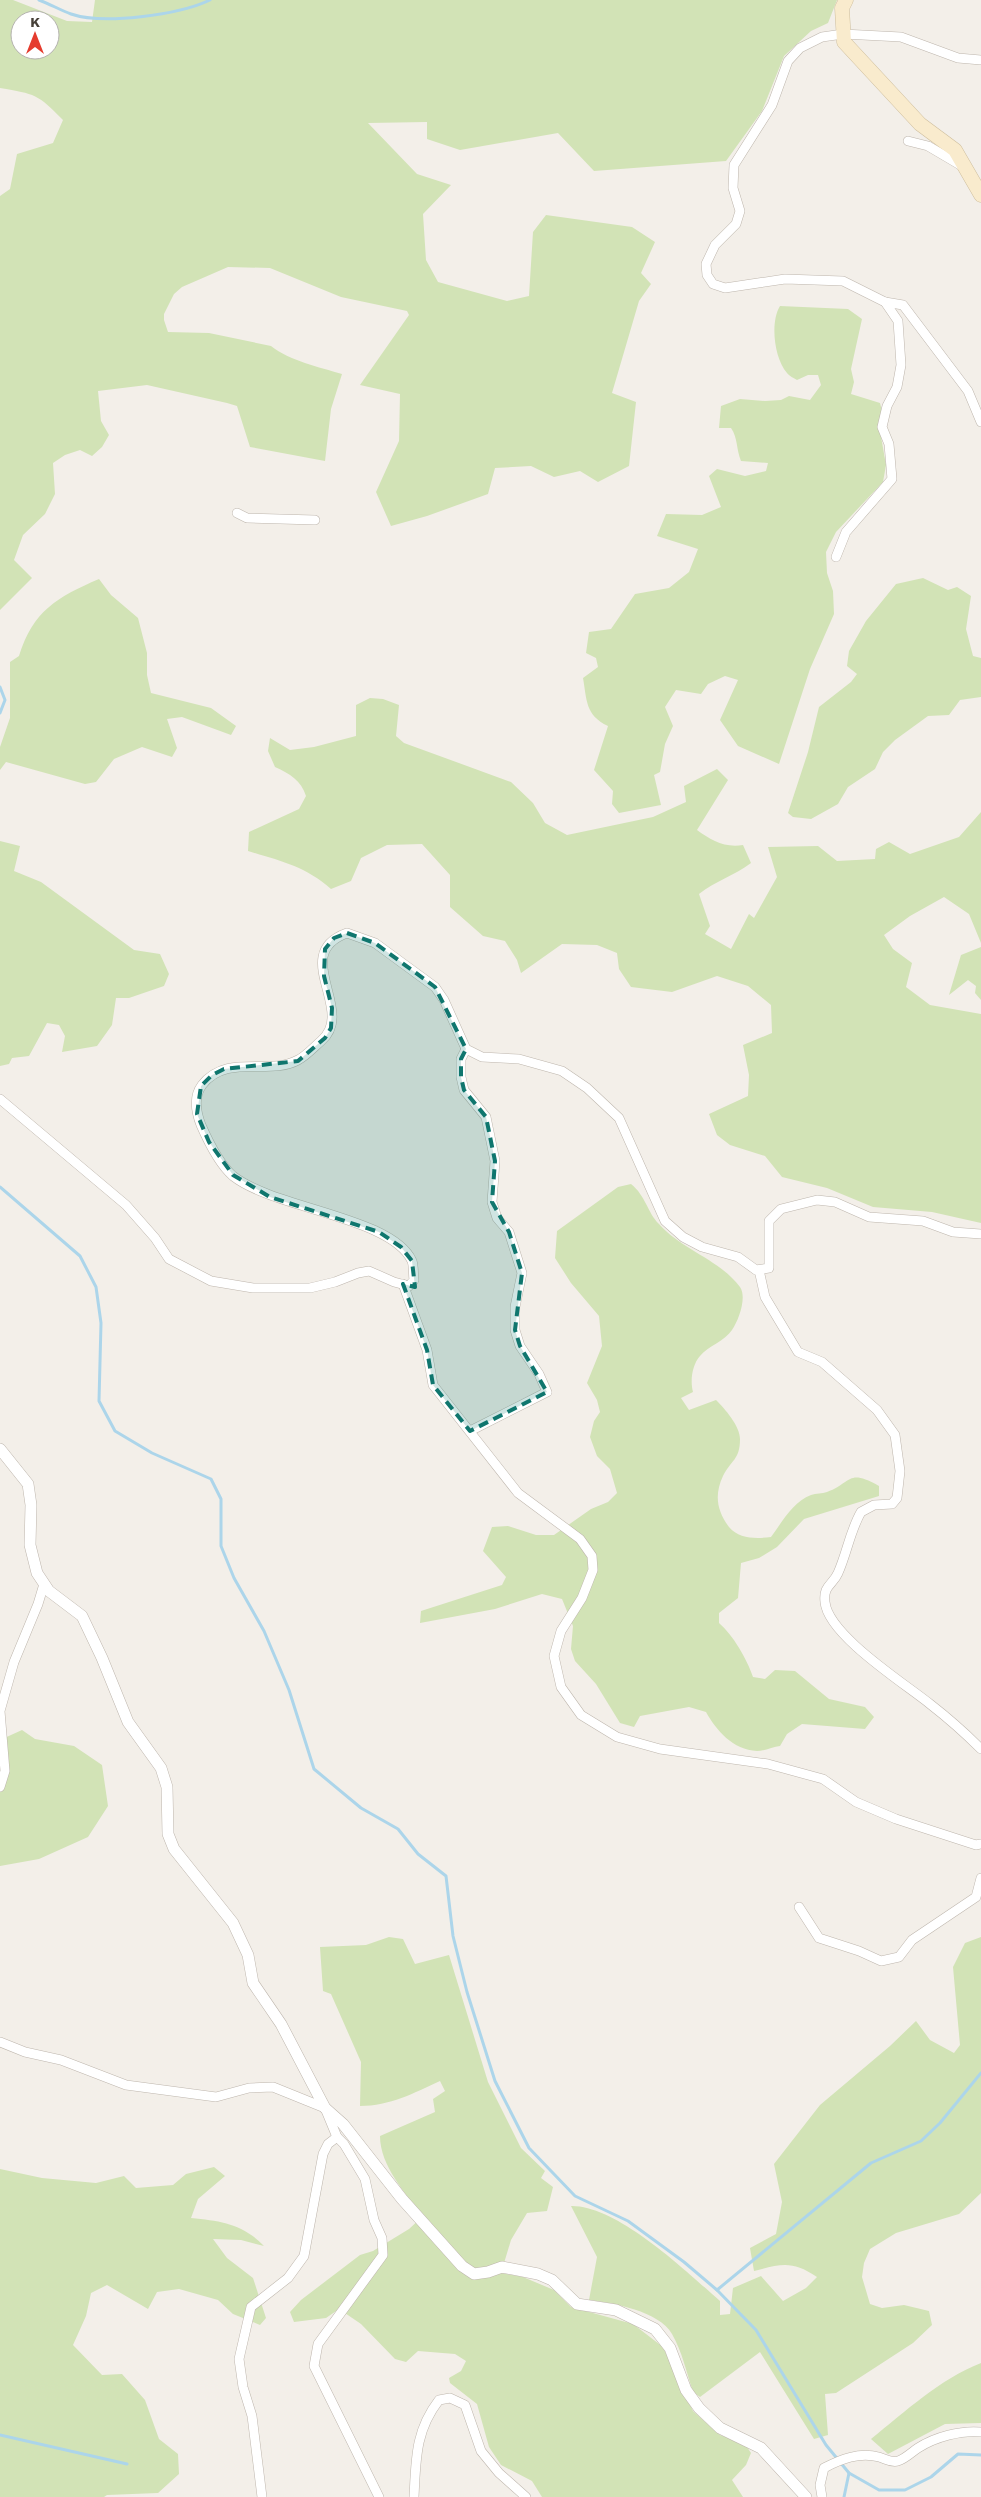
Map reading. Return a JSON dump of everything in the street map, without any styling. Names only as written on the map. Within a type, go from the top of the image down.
[{"type":"main road","points":[[846,0],[842,8],[844,42],[920,124],[955,150],[974,176],[981,196]]},
{"type":"street","points":[[981,60],[958,58],[901,37],[843,34],[822,37],[800,48],[788,61],[772,105],[734,165],[733,188],[740,211],[736,224],[716,244],[706,264],[707,275],[712,284],[725,288],[785,279],[817,278],[843,281],[885,302],[903,305],[968,391],[981,422]]},
{"type":"street","points":[[908,141],[928,146],[974,176]]},
{"type":"street","points":[[836,557],[846,532],[892,480],[889,444],[882,426],[886,406],[898,387],[901,365],[898,321],[885,302]]},
{"type":"street","points":[[237,513],[247,518],[315,520]]},
{"type":"street","points":[[0,1099],[126,1204],[155,1238],[169,1260],[211,1281],[253,1288],[310,1288],[369,1271],[409,1286],[414,1280],[412,1261],[400,1247],[379,1232],[270,1197],[233,1175],[209,1142],[197,1114],[196,1102],[201,1086],[212,1075],[224,1069],[273,1066],[298,1061],[324,1038],[331,1028],[332,1008],[322,961],[325,950],[334,938],[347,933],[375,943],[435,987],[466,1049],[482,1057],[519,1059],[562,1071],[587,1088],[619,1118],[665,1221],[683,1237],[702,1247],[738,1258],[756,1270],[769,1268],[769,1222],[781,1208],[817,1200],[835,1202],[869,1217],[922,1222],[952,1232],[981,1234]]},
{"type":"street","points":[[466,1049],[461,1059],[461,1077],[464,1090],[486,1117],[495,1161],[492,1202],[497,1218],[509,1232],[518,1253],[522,1273],[515,1307],[515,1330],[520,1346],[539,1374],[548,1392],[470,1431]]},
{"type":"street","points":[[760,1270],[765,1297],[798,1352],[822,1362],[876,1410],[895,1435],[900,1471],[897,1498],[892,1504],[874,1506],[860,1512],[844,1550],[838,1574],[827,1587],[825,1604],[829,1613],[840,1631],[858,1648],[931,1705],[981,1749]]},
{"type":"street","points":[[403,1284],[427,1350],[432,1385],[518,1493],[580,1539],[592,1556],[594,1570],[582,1598],[561,1632],[554,1656],[561,1687],[581,1715],[617,1737],[634,1742],[668,1750],[768,1764],[823,1779],[856,1802],[896,1819],[976,1845],[981,1844]]},
{"type":"street","points":[[0,1449],[28,1484],[31,1505],[30,1545],[37,1573],[49,1591],[82,1616],[102,1658],[128,1722],[161,1768],[167,1787],[168,1834],[174,1849],[234,1923],[248,1955],[253,1983],[281,2024],[325,2108],[337,2137],[344,2144],[365,2179],[374,2220],[382,2238],[383,2255],[318,2344],[314,2366],[378,2497]]},
{"type":"street","points":[[0,1787],[6,1771],[0,1710],[14,1662],[38,1604],[44,1584]]},
{"type":"street","points":[[799,1907],[819,1938],[859,1951],[881,1961],[898,1957],[912,1940],[976,1897],[981,1878]]},
{"type":"street","points":[[0,2042],[24,2052],[61,2060],[126,2085],[216,2097],[249,2088],[273,2087],[325,2108],[342,2124],[402,2199],[462,2266],[474,2274],[502,2267],[538,2274],[552,2280],[577,2304],[616,2310],[655,2329],[670,2348],[686,2390],[699,2408],[720,2428],[762,2448],[806,2497]]},
{"type":"street","points":[[262,2497],[252,2416],[243,2387],[239,2359],[251,2307],[288,2278],[304,2256],[323,2154],[328,2144],[337,2137]]},
{"type":"street","points":[[414,2497],[416,2454],[422,2427],[439,2400],[450,2398],[465,2405],[481,2451],[499,2474],[526,2497]]},
{"type":"street","points":[[822,2497],[820,2485],[824,2468],[848,2457],[866,2455],[888,2461],[898,2461],[920,2447],[946,2437],[969,2431],[981,2432]]},
{"type":"highlighted area","points":[[347,933],[375,943],[435,987],[466,1049],[461,1059],[461,1077],[464,1090],[486,1117],[495,1161],[492,1202],[509,1232],[522,1273],[515,1330],[520,1346],[547,1392],[470,1431],[433,1385],[427,1350],[403,1284],[415,1287],[412,1261],[401,1247],[379,1232],[270,1197],[233,1175],[209,1142],[197,1114],[201,1086],[212,1075],[224,1069],[298,1061],[325,1038],[331,1028],[332,1008],[324,976],[325,949],[334,938]]},
{"type":"green space","points":[[0,0],[13,0],[39,10],[10,10],[10,60],[60,60],[60,18],[67,21],[92,22],[95,0],[837,0],[828,23],[811,31],[784,56],[762,111],[726,161],[594,171],[558,133],[460,150],[427,139],[427,122],[368,123],[417,174],[451,185],[423,214],[426,260],[438,282],[507,301],[529,296],[533,232],[546,215],[632,227],[655,242],[641,273],[651,284],[639,301],[612,393],[636,402],[629,466],[598,482],[580,471],[554,477],[531,466],[495,468],[488,494],[427,516],[391,526],[376,492],[399,441],[400,394],[360,385],[409,315],[407,311],[341,297],[270,268],[228,267],[182,287],[174,294],[164,314],[168,332],[209,333],[271,346],[296,360],[342,374],[331,409],[325,461],[250,447],[237,406],[147,385],[98,391],[101,421],[109,435],[102,447],[92,456],[80,450],[65,455],[53,463],[55,494],[45,514],[23,535],[14,560],[32,578],[0,610],[0,196],[10,189],[17,154],[53,143],[63,120],[48,105],[35,96],[0,88]]},
{"type":"green space","points":[[780,306],[848,309],[862,319],[851,369],[854,382],[851,394],[880,403],[882,411],[880,431],[886,465],[883,482],[836,532],[826,552],[827,573],[833,591],[834,614],[810,669],[779,764],[738,746],[720,720],[738,680],[725,676],[708,684],[701,694],[676,690],[665,707],[673,726],[665,744],[660,772],[654,775],[661,805],[619,813],[612,804],[613,791],[594,770],[608,726],[595,717],[588,706],[583,678],[598,667],[596,658],[586,653],[589,632],[611,629],[635,594],[669,588],[689,572],[698,549],[657,536],[666,514],[702,515],[721,507],[709,476],[717,469],[745,476],[766,471],[768,463],[741,461],[735,436],[731,428],[719,428],[721,406],[740,399],[765,401],[781,400],[789,396],[810,400],[821,385],[818,375],[808,375],[797,380],[788,374],[783,366],[776,349],[774,330]]},
{"type":"green space","points":[[923,578],[948,590],[957,587],[971,596],[966,629],[973,656],[981,658],[981,697],[960,700],[949,715],[928,716],[895,740],[883,752],[875,769],[848,787],[838,804],[811,819],[793,817],[788,813],[808,752],[819,707],[851,682],[857,674],[847,666],[849,651],[866,621],[896,584]]},
{"type":"green space","points":[[99,579],[111,595],[138,618],[147,653],[147,675],[151,693],[211,708],[236,726],[231,735],[182,717],[167,719],[177,748],[172,757],[142,747],[114,759],[96,782],[85,784],[6,762],[0,770],[0,747],[10,718],[10,662],[19,656],[32,628],[48,607],[71,592]]},
{"type":"green space","points":[[370,698],[383,699],[399,705],[396,736],[404,743],[511,782],[533,803],[545,823],[567,835],[653,817],[686,802],[684,786],[717,769],[728,780],[697,830],[707,837],[724,844],[743,845],[751,863],[699,894],[710,926],[705,934],[731,949],[749,914],[754,918],[777,877],[768,847],[818,846],[837,861],[875,859],[876,849],[889,842],[910,854],[959,837],[981,812],[981,943],[969,914],[944,897],[910,916],[884,935],[893,949],[912,963],[906,987],[930,1005],[981,1014],[981,1223],[932,1212],[873,1207],[827,1188],[782,1177],[765,1156],[730,1145],[717,1135],[709,1114],[748,1096],[749,1075],[743,1045],[772,1033],[771,1005],[748,986],[717,976],[672,992],[631,987],[619,969],[617,953],[597,945],[562,944],[521,973],[517,960],[505,941],[483,936],[450,907],[450,875],[422,844],[387,845],[361,858],[351,881],[331,889],[302,870],[281,861],[248,851],[249,832],[299,809],[306,796],[304,790],[294,778],[275,767],[268,751],[270,738],[290,750],[314,747],[356,736],[356,705]]},
{"type":"green space","points":[[0,841],[20,846],[14,871],[41,882],[134,950],[160,954],[169,974],[164,986],[129,998],[116,998],[112,1025],[97,1046],[62,1052],[65,1036],[59,1025],[47,1023],[29,1056],[12,1058],[9,1064],[0,1066]]},
{"type":"green space","points":[[981,947],[981,1000],[975,993],[976,986],[968,980],[949,995],[961,955]]},
{"type":"green space","points":[[631,1184],[640,1194],[655,1219],[668,1233],[722,1269],[742,1291],[741,1308],[735,1326],[729,1334],[700,1356],[692,1373],[693,1392],[681,1398],[689,1410],[716,1400],[728,1413],[738,1429],[740,1446],[723,1476],[718,1490],[719,1509],[729,1527],[743,1536],[771,1537],[793,1507],[811,1495],[827,1492],[855,1478],[861,1478],[879,1486],[879,1496],[804,1519],[777,1547],[759,1558],[741,1563],[738,1598],[719,1613],[719,1623],[739,1648],[753,1677],[765,1679],[775,1670],[795,1671],[829,1699],[865,1707],[874,1717],[865,1729],[802,1724],[787,1734],[780,1746],[757,1751],[748,1750],[733,1743],[720,1732],[706,1712],[689,1707],[640,1716],[634,1727],[620,1723],[596,1684],[575,1661],[571,1649],[573,1626],[562,1599],[542,1594],[495,1609],[420,1623],[421,1611],[502,1585],[506,1577],[483,1551],[492,1527],[508,1526],[536,1535],[554,1535],[591,1509],[608,1502],[617,1493],[610,1469],[597,1456],[590,1437],[594,1421],[600,1412],[597,1400],[587,1383],[602,1346],[599,1316],[571,1283],[555,1258],[557,1231],[618,1187]]},
{"type":"green space","points":[[22,1730],[35,1739],[74,1746],[102,1765],[108,1806],[88,1837],[39,1859],[0,1866],[0,1740]]},
{"type":"green space","points":[[389,1937],[403,1939],[415,1964],[449,1955],[488,2082],[521,2148],[545,2171],[541,2178],[553,2187],[547,2211],[527,2213],[511,2240],[501,2273],[523,2277],[554,2290],[571,2307],[633,2324],[663,2347],[693,2411],[720,2435],[745,2444],[751,2453],[746,2465],[732,2480],[743,2497],[542,2497],[532,2481],[501,2465],[489,2447],[477,2404],[450,2383],[449,2378],[461,2371],[466,2361],[455,2354],[418,2351],[406,2362],[395,2359],[361,2324],[339,2309],[326,2318],[294,2322],[290,2312],[301,2300],[360,2255],[373,2251],[409,2229],[422,2217],[389,2168],[384,2158],[380,2136],[435,2112],[433,2099],[445,2091],[440,2081],[392,2101],[360,2106],[361,2062],[331,1994],[323,1991],[320,1947],[366,1945]]},
{"type":"green space","points":[[981,1937],[981,2193],[959,2214],[896,2233],[870,2249],[864,2263],[862,2277],[870,2304],[882,2308],[904,2305],[929,2311],[932,2325],[913,2343],[836,2393],[825,2394],[828,2435],[814,2439],[760,2352],[700,2397],[693,2392],[679,2348],[666,2326],[657,2319],[635,2310],[610,2303],[589,2300],[597,2257],[571,2206],[589,2209],[609,2216],[650,2242],[720,2301],[720,2315],[730,2314],[733,2288],[761,2276],[783,2301],[806,2288],[817,2277],[800,2268],[779,2265],[754,2271],[750,2248],[776,2234],[782,2202],[774,2164],[820,2105],[890,2046],[916,2021],[930,2040],[954,2053],[960,2045],[953,1967],[965,1943]]},
{"type":"green space","points":[[214,2167],[225,2176],[198,2199],[191,2218],[222,2222],[240,2228],[264,2246],[241,2240],[213,2239],[227,2258],[253,2278],[266,2318],[260,2325],[233,2314],[218,2300],[179,2289],[157,2292],[148,2309],[107,2285],[91,2293],[86,2316],[73,2345],[102,2375],[122,2374],[145,2400],[159,2439],[178,2454],[179,2474],[158,2493],[107,2495],[104,2497],[0,2497],[0,2169],[42,2178],[96,2183],[124,2176],[136,2188],[173,2185],[186,2174]]},
{"type":"green space","points":[[981,2363],[981,2423],[945,2424],[888,2454],[871,2439],[937,2387]]},
{"type":"waterway","points":[[39,0],[71,14],[102,19],[161,14],[210,0]]},
{"type":"waterway","points":[[0,687],[5,700],[0,713]]},
{"type":"waterway","points":[[0,1187],[80,1256],[96,1287],[101,1323],[99,1401],[115,1431],[152,1453],[211,1479],[221,1499],[221,1546],[234,1578],[264,1631],[289,1690],[314,1769],[361,1808],[398,1829],[418,1854],[446,1876],[453,1936],[467,1992],[495,2081],[529,2148],[575,2196],[628,2221],[684,2262],[717,2290],[756,2330],[826,2445],[849,2473],[844,2497]]},
{"type":"waterway","points":[[717,2290],[871,2163],[921,2141],[940,2123],[981,2073]]},
{"type":"waterway","points":[[0,2435],[127,2464]]},
{"type":"waterway","points":[[849,2473],[879,2490],[905,2490],[931,2477],[958,2454],[981,2455]]}]
